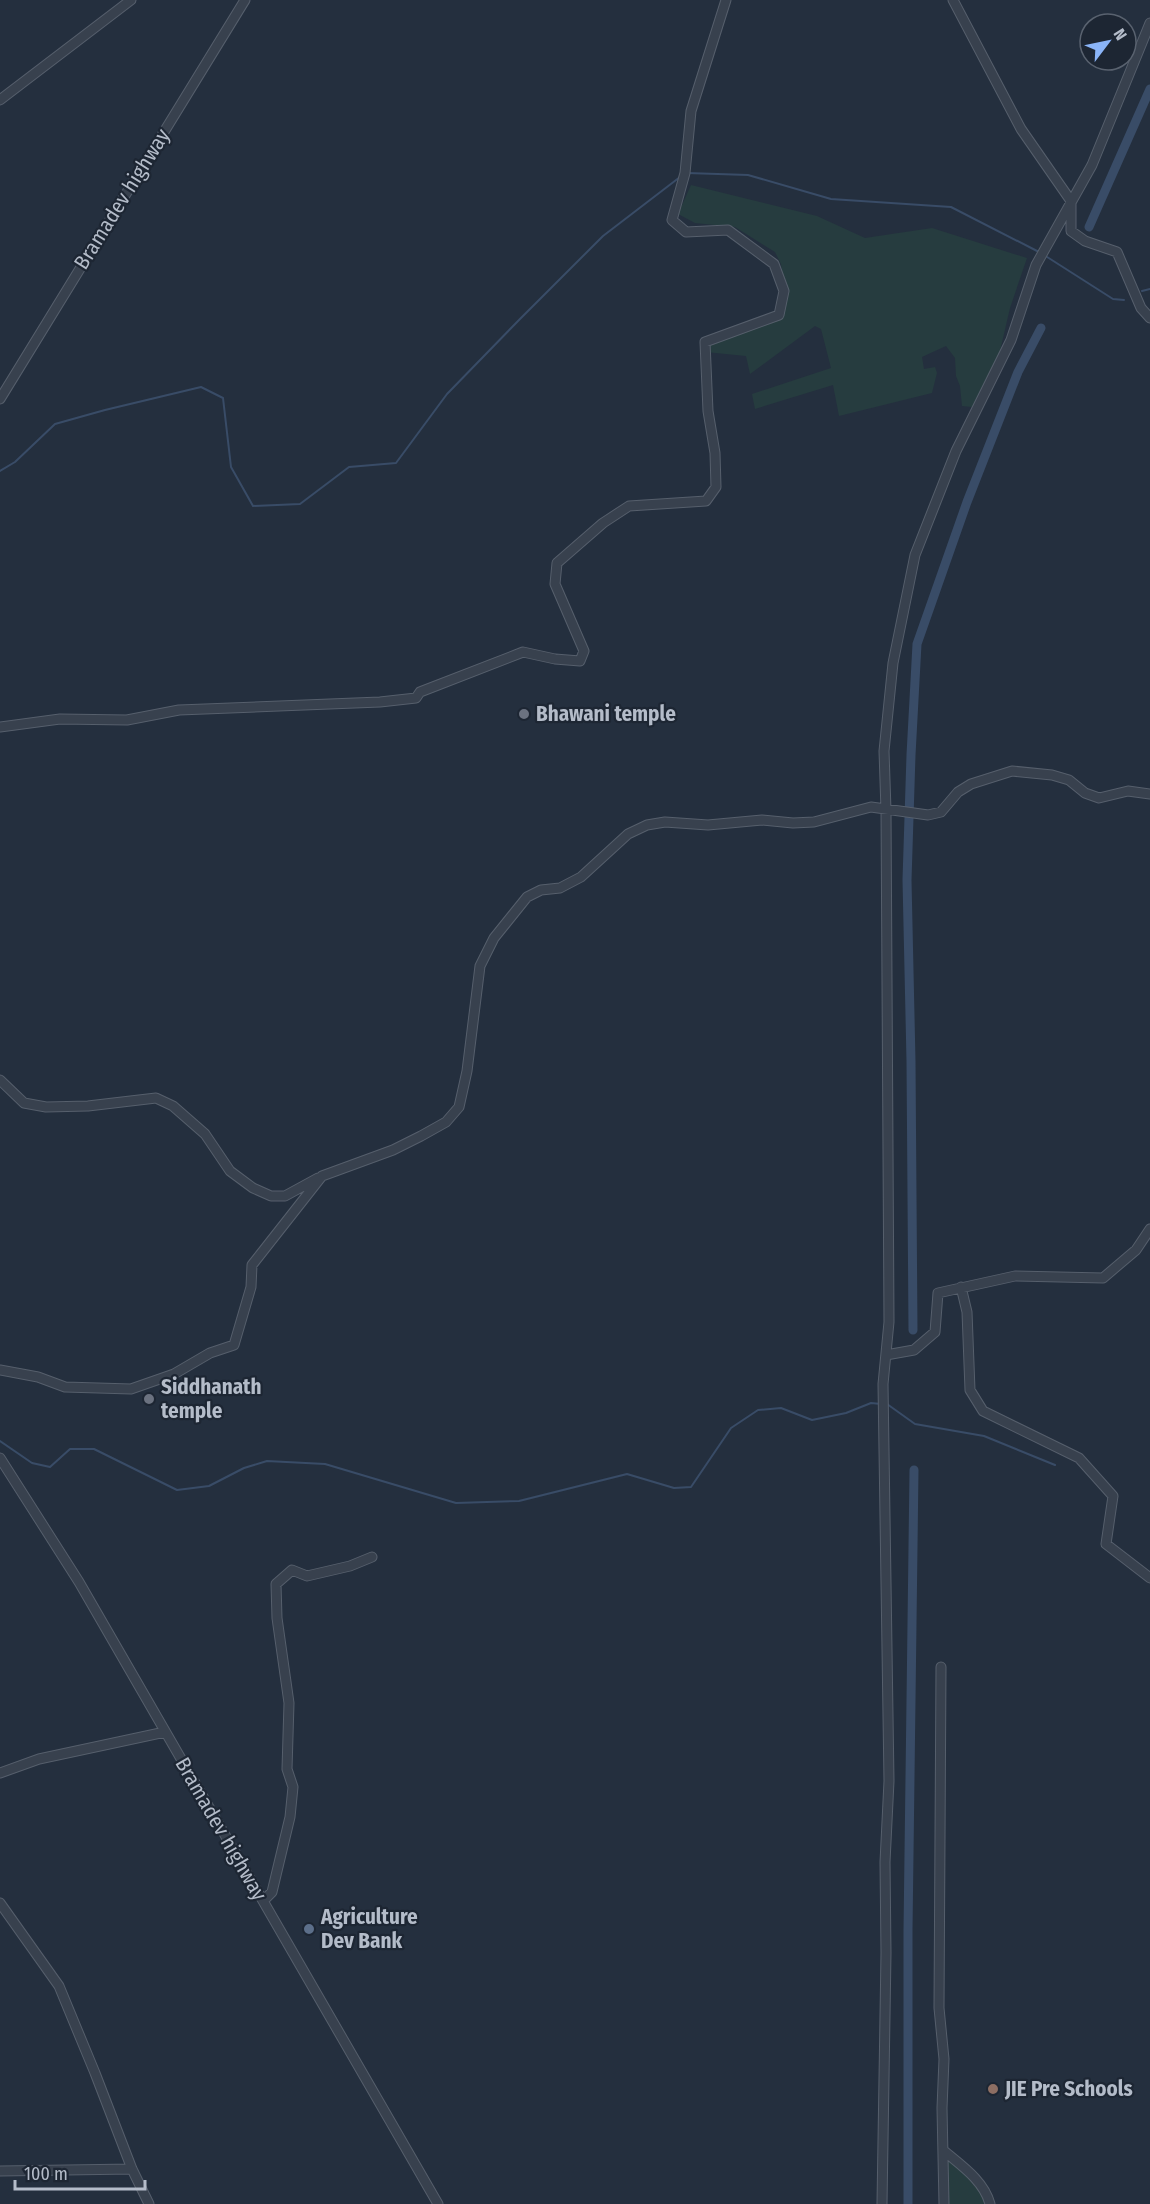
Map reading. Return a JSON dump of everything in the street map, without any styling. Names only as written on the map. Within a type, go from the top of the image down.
[{"type":"street","points":[[0,100],[131,0]]},
{"type":"street","name":"Bramadev highway","points":[[0,399],[245,0]]},
{"type":"street","points":[[0,727],[60,719],[127,720],[179,710],[380,702],[416,698],[420,692],[523,652],[555,659],[580,661],[584,651],[555,584],[557,563],[603,523],[629,506],[705,501],[716,487],[715,453],[708,411],[705,342],[779,315],[784,291],[774,264],[728,230],[686,232],[672,220],[685,173],[691,111],[726,0]]},
{"type":"street","points":[[953,0],[1020,129],[1071,201],[1071,231],[1085,241],[1117,252],[1141,308],[1150,318]]},
{"type":"street","points":[[882,2204],[885,1862],[889,1781],[885,1604],[887,1529],[883,1384],[889,1322],[884,751],[893,663],[915,555],[956,451],[1011,340],[1036,265],[1092,165],[1150,23]]},
{"type":"street","points":[[0,1080],[24,1103],[46,1107],[88,1106],[156,1098],[173,1106],[205,1134],[230,1172],[253,1188],[271,1196],[285,1196],[322,1176],[393,1150],[446,1122],[459,1107],[467,1071],[480,966],[494,938],[527,897],[541,890],[560,888],[581,877],[628,834],[647,825],[665,822],[708,825],[762,820],[793,823],[814,822],[871,807],[928,815],[941,812],[958,792],[971,784],[1012,771],[1069,780],[1085,793],[1099,798],[1128,791],[1150,794]]},
{"type":"street","points":[[0,1370],[38,1377],[65,1387],[131,1389],[174,1374],[210,1353],[234,1345],[251,1287],[252,1265],[322,1176]]},
{"type":"street","points":[[886,1355],[914,1350],[935,1332],[938,1293],[1015,1276],[1103,1278],[1136,1250],[1150,1229]]},
{"type":"street","points":[[961,1287],[967,1312],[970,1390],[983,1411],[1079,1458],[1113,1496],[1106,1544],[1150,1578]]},
{"type":"street","name":"Bramadev highway","points":[[0,1458],[80,1582],[438,2204]]},
{"type":"street","points":[[262,1901],[272,1892],[290,1817],[293,1787],[287,1769],[289,1702],[276,1584],[292,1570],[307,1576],[350,1566],[372,1557]]},
{"type":"street","points":[[941,1667],[939,2008],[944,2059],[942,2108],[944,2204]]},
{"type":"street","points":[[0,1773],[39,1759],[165,1732]]},
{"type":"street","points":[[0,1904],[59,1986],[132,2169],[149,2204]]},
{"type":"street","points":[[944,2151],[967,2170],[987,2192],[990,2204]]},
{"type":"street","points":[[0,2171],[132,2169]]},
{"type":"green space","points":[[691,185],[817,216],[865,238],[932,228],[1027,258],[1010,308],[1000,351],[972,407],[962,406],[955,358],[946,346],[922,357],[924,369],[935,367],[937,373],[932,393],[839,416],[833,385],[755,409],[752,394],[831,368],[821,329],[815,326],[750,374],[746,356],[706,352],[708,343],[781,317],[785,293],[781,264],[775,252],[735,227],[695,223],[678,214]]},
{"type":"green space","points":[[948,2157],[985,2193],[988,2204],[949,2204]]},
{"type":"waterway","points":[[1089,227],[1150,89]]},
{"type":"waterway","points":[[687,173],[748,175],[831,199],[951,207],[1039,252]]},
{"type":"waterway","points":[[0,471],[15,462],[55,424],[201,387],[223,398],[231,467],[253,506],[300,504],[349,467],[396,463],[447,394],[519,320],[603,236],[680,177]]},
{"type":"waterway","points":[[1044,255],[1113,299],[1124,300]]},
{"type":"waterway","points":[[1142,291],[1150,289]]},
{"type":"waterway","points":[[913,1330],[907,880],[917,644],[967,502],[1018,372],[1041,328]]},
{"type":"waterway","points":[[0,1441],[32,1463],[50,1467],[70,1449],[94,1449],[177,1490],[209,1486],[244,1468],[267,1461],[325,1464],[456,1503],[519,1501],[627,1474],[674,1488],[691,1487],[731,1428],[758,1410],[781,1408],[812,1420],[846,1413],[871,1403],[881,1404]]},
{"type":"waterway","points":[[887,1404],[915,1424],[984,1436],[1055,1465]]},
{"type":"waterway","points":[[908,2204],[908,1931],[914,1470]]},
{"type":"place","name":"Bhawani temple","points":[[524,714]]},
{"type":"place","name":"Siddhanath temple","points":[[149,1399]]},
{"type":"place","name":"Agriculture Dev Bank","points":[[309,1929]]},
{"type":"place","name":"JIE Pre Schools","points":[[993,2089]]}]
